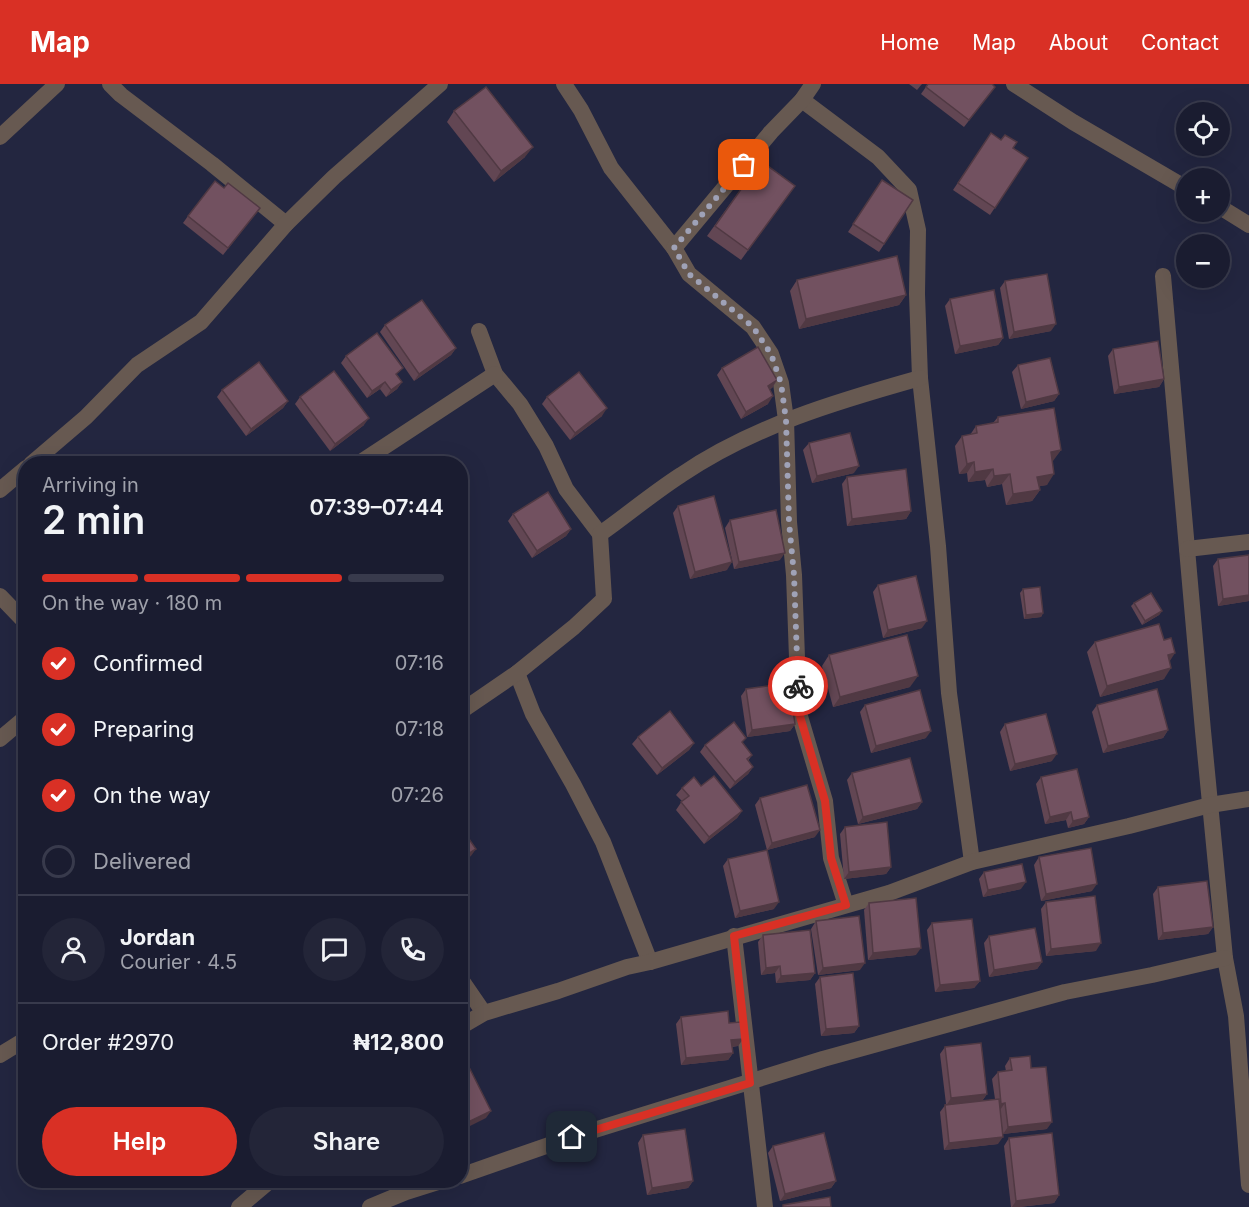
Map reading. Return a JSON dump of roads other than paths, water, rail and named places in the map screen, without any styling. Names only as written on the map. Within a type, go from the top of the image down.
[{"type":"street","points":[[0,137],[57,84]]},
{"type":"street","points":[[110,84],[286,224]]},
{"type":"street","points":[[41,456],[87,417],[137,365],[201,322],[286,224],[334,177],[440,84]]},
{"type":"street","points":[[564,84],[581,110],[611,168],[674,248],[689,274],[753,327],[771,354],[781,383],[786,420],[799,713],[825,801],[831,858],[846,905]]},
{"type":"street","points":[[674,248],[758,148],[802,100],[813,84]]},
{"type":"street","points":[[1014,84],[1073,122],[1176,182]]},
{"type":"street","points":[[802,100],[878,157],[909,190],[918,230],[917,294],[920,378],[938,546],[949,693],[972,862]]},
{"type":"street","points":[[1230,213],[1249,225]]},
{"type":"street","points":[[1163,276],[1210,805],[1226,958],[1243,1056],[1249,1185]]},
{"type":"street","points":[[468,707],[517,674],[604,599],[600,534],[566,489],[546,446],[520,404],[495,374],[479,331]]},
{"type":"street","points":[[370,456],[495,374]]},
{"type":"street","points":[[600,534],[682,474],[726,448],[786,420],[920,378]]},
{"type":"street","points":[[0,490],[18,475]]},
{"type":"street","points":[[1187,549],[1249,542]]},
{"type":"street","points":[[0,596],[18,615]]},
{"type":"street","points":[[517,674],[533,714],[603,842],[650,962]]},
{"type":"street","points":[[0,739],[18,724]]},
{"type":"street","points":[[468,1022],[484,1013],[558,992],[627,966],[650,962],[889,893],[972,862],[1210,805],[1249,799]]},
{"type":"street","points":[[734,936],[765,1207]]},
{"type":"street","points":[[468,1173],[572,1137],[822,1059],[1065,992],[1226,958]]},
{"type":"street","points":[[468,990],[484,1013]]},
{"type":"street","points":[[0,1055],[18,1044]]},
{"type":"street","points":[[239,1207],[262,1188]]},
{"type":"street","points":[[370,1207],[419,1188]]}]
